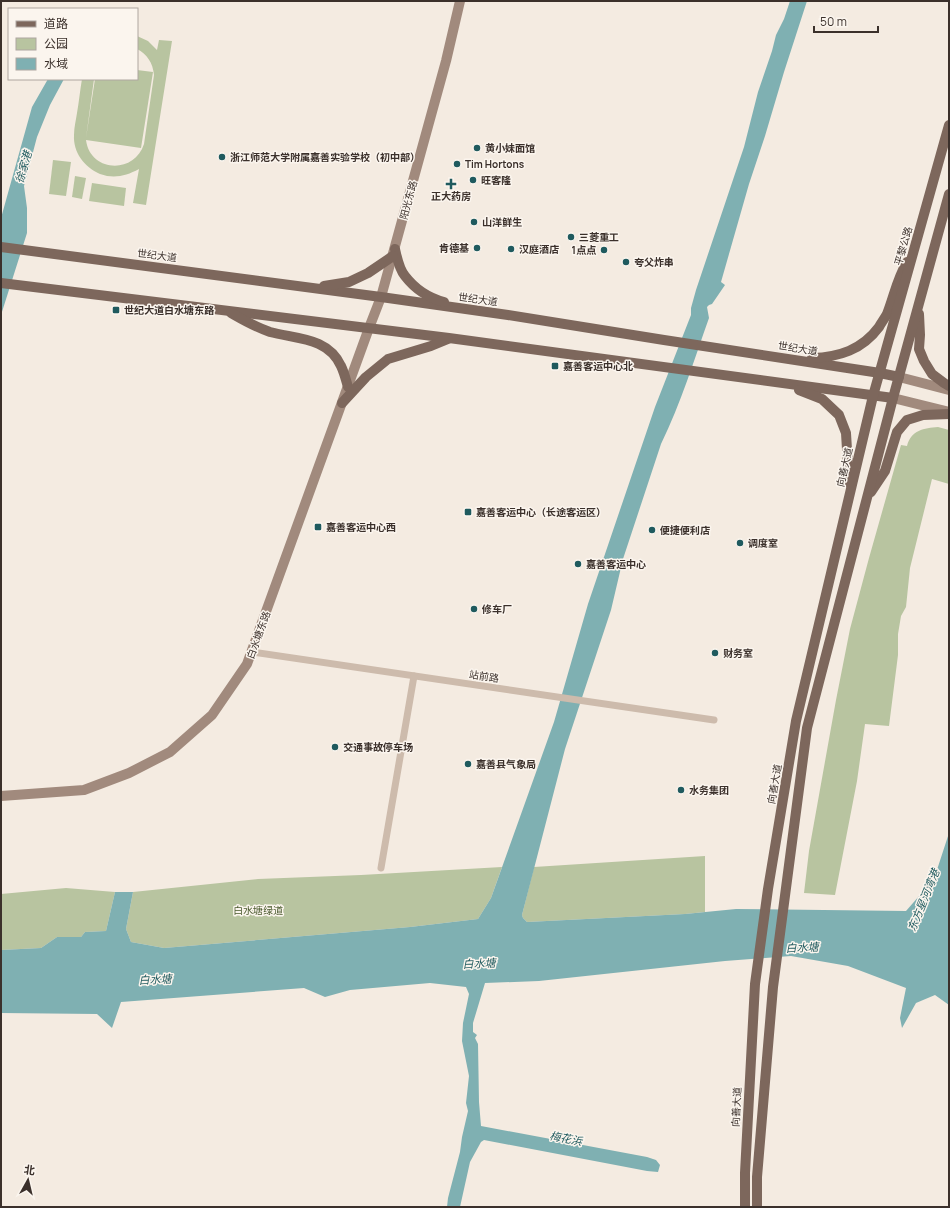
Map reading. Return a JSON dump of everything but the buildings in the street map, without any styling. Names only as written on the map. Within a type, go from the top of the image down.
[{"type":"main road","name":"平黎公路","points":[[880,373],[949,125]]},
{"type":"main road","points":[[757,1207],[757,1177],[773,987],[807,728],[893,398],[949,194]]},
{"type":"main road","name":"世纪大道","points":[[1,247],[508,315],[899,377]]},
{"type":"main road","points":[[788,359],[827,357],[844,353],[863,344],[874,333],[886,315],[900,273],[914,252]]},
{"type":"main road","points":[[314,288],[349,282],[368,273],[394,253],[404,276],[424,294],[443,302],[494,308],[508,315]]},
{"type":"main road","points":[[1,282],[449,338],[893,398]]},
{"type":"main road","points":[[918,305],[920,335],[919,349],[932,374],[944,384],[949,386]]},
{"type":"main road","points":[[228,311],[253,326],[272,332],[308,339],[324,346],[334,355],[341,365],[348,387]]},
{"type":"main road","points":[[342,403],[366,377],[388,359],[431,346],[449,338]]},
{"type":"main road","name":"向善大道","points":[[745,1207],[745,1173],[755,984],[768,889],[796,721],[873,396],[880,373]]},
{"type":"main road","points":[[784,384],[822,400],[839,415],[846,433],[850,494]]},
{"type":"main road","points":[[866,501],[885,472],[897,432],[908,420],[923,415],[949,413]]},
{"type":"street","name":"阳光东路","points":[[369,328],[381,297],[394,253],[446,62],[460,1]]},
{"type":"street","name":"白水塘东路","points":[[1,796],[84,790],[129,773],[170,752],[212,715],[248,664],[369,328]]},
{"type":"street","name":"世纪大道","points":[[899,377],[949,390]]},
{"type":"street","points":[[893,398],[949,413]]},
{"type":"street","name":"站前路","points":[[252,652],[714,720]]},
{"type":"street","points":[[381,868],[414,676]]},
{"type":"green space","points":[[138,36],[148,41],[157,50],[159,40],[172,41],[146,205],[133,203],[139,169],[120,176],[105,176],[100,174],[84,163],[75,147],[74,141],[74,129],[82,80],[94,80],[86,138],[95,80],[138,80],[138,70],[153,72],[141,148],[86,140],[89,151],[103,164],[113,166],[122,165],[131,161],[139,154],[144,144],[154,75],[149,59],[144,53],[138,50]]},
{"type":"green space","points":[[53,160],[71,162],[66,196],[49,194]]},
{"type":"green space","points":[[75,176],[86,178],[82,199],[72,197]]},
{"type":"green space","points":[[92,183],[126,188],[124,206],[89,201]]},
{"type":"green space","points":[[938,427],[949,430],[949,484],[932,479],[910,568],[906,607],[901,616],[898,634],[898,655],[889,726],[865,724],[857,781],[835,895],[804,893],[809,851],[850,629],[901,445],[907,446],[912,436],[923,429]]},
{"type":"green space","points":[[705,856],[705,912],[527,922],[522,915],[534,867]]},
{"type":"green space","name":"白水塘绿道","points":[[502,867],[491,898],[478,919],[410,927],[164,948],[131,942],[126,929],[133,892],[258,879]]},
{"type":"green space","points":[[66,888],[115,892],[106,931],[85,932],[81,937],[57,937],[41,948],[1,950],[1,894]]},
{"type":"water","points":[[790,1],[807,1],[749,184],[721,282],[725,285],[712,304],[707,307],[709,318],[681,397],[661,444],[623,559],[611,610],[565,749],[522,915],[527,922],[685,914],[736,909],[906,911],[934,879],[949,833],[949,1005],[935,995],[916,1003],[902,1028],[900,1018],[906,988],[848,966],[791,956],[725,961],[539,981],[485,983],[473,1023],[473,1032],[477,1035],[475,1038],[478,1044],[481,1126],[647,1157],[656,1160],[660,1165],[658,1172],[647,1171],[484,1140],[481,1142],[470,1162],[460,1207],[447,1207],[468,1111],[466,1103],[469,1076],[462,1041],[463,1023],[469,994],[466,987],[430,983],[350,990],[325,997],[304,988],[121,1002],[112,1028],[97,1014],[1,1013],[1,950],[41,948],[57,937],[81,937],[85,932],[106,931],[115,892],[133,892],[126,929],[131,942],[164,948],[410,927],[478,919],[491,898],[554,722],[588,604],[655,407],[691,315],[691,308],[696,290],[744,147],[758,92],[776,35],[784,19]]},
{"type":"water","name":"徐家港","points":[[47,80],[63,80],[50,105],[37,137],[24,186],[27,208],[27,233],[1,315],[1,218],[32,107]]},
{"type":"place","name":"黄小妹面馆","points":[[477,148]]},
{"type":"place","name":"浙江师范大学附属嘉善实验学校（初中部）","points":[[222,157]]},
{"type":"place","name":"Tim Hortons","points":[[457,164]]},
{"type":"place","name":"旺客隆","points":[[473,180]]},
{"type":"place","name":"正大药房","points":[[451,184]]},
{"type":"place","name":"山洋鲜生","points":[[474,222]]},
{"type":"place","name":"三菱重工","points":[[571,237]]},
{"type":"place","name":"肯德基","points":[[477,248]]},
{"type":"place","name":"汉庭酒店","points":[[511,249]]},
{"type":"place","name":"1点点","points":[[604,250]]},
{"type":"place","name":"夸父炸串","points":[[626,262]]},
{"type":"place","name":"世纪大道白水塘东路","points":[[116,310]]},
{"type":"place","name":"嘉善客运中心北","points":[[555,366]]},
{"type":"place","name":"嘉善客运中心（长途客运区）","points":[[468,512]]},
{"type":"place","name":"嘉善客运中心西","points":[[318,527]]},
{"type":"place","name":"便捷便利店","points":[[652,530]]},
{"type":"place","name":"调度室","points":[[740,543]]},
{"type":"place","name":"嘉善客运中心","points":[[578,564]]},
{"type":"place","name":"修车厂","points":[[474,609]]},
{"type":"place","name":"财务室","points":[[715,653]]},
{"type":"place","name":"交通事故停车场","points":[[335,747]]},
{"type":"place","name":"嘉善县气象局","points":[[468,764]]},
{"type":"place","name":"水务集团","points":[[681,790]]},
{"type":"water label","name":"东方星河湾港","points":[[923,900]]},
{"type":"water label","name":"白水塘","points":[[802,947]]},
{"type":"water label","name":"白水塘","points":[[479,963]]},
{"type":"water label","name":"白水塘","points":[[155,979]]},
{"type":"water label","name":"梅花浜","points":[[566,1138]]}]
